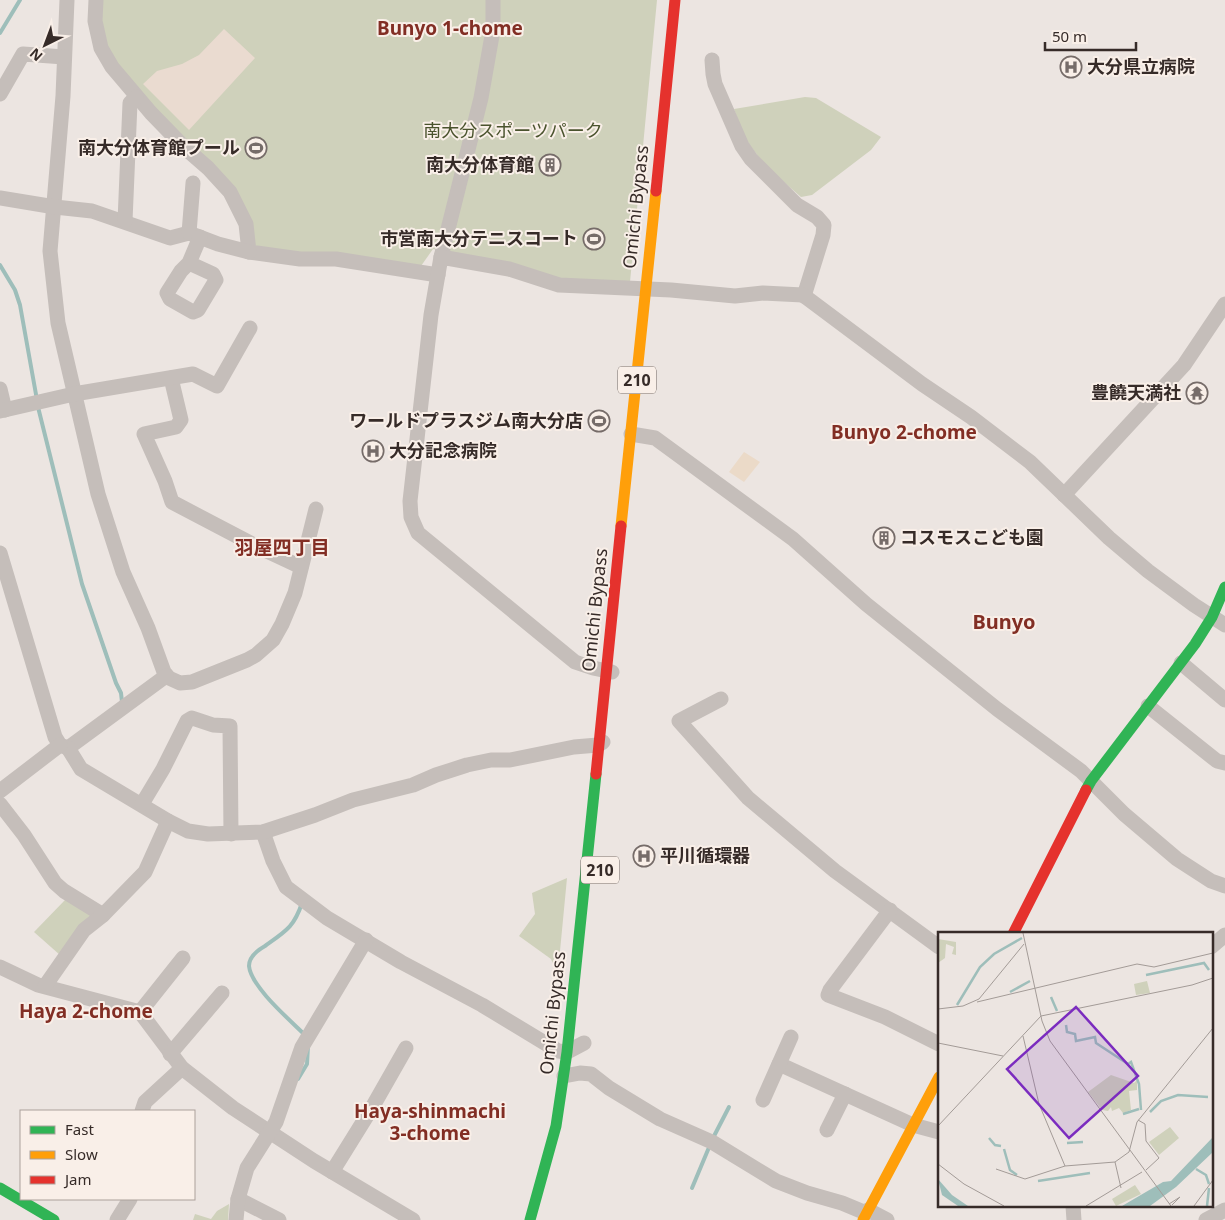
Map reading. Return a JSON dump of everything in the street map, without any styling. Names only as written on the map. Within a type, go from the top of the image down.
[{"type":"main road","name":"Omichi Bypass","points":[[530,1220],[556,1126],[564,1076],[598,745],[616,672],[657,289],[675,0]]},
{"type":"main road","points":[[1018,931],[1091,781],[1195,644],[1212,617],[1225,587]]},
{"type":"main road","points":[[612,753],[614,736]]},
{"type":"main road","points":[[865,1214],[938,1078]]},
{"type":"main road","points":[[0,1188],[20,1200]]},
{"type":"main road","points":[[20,1200],[54,1220]]},
{"type":"street","points":[[66,0],[55,208],[50,251],[58,323],[98,494],[123,572],[148,628],[166,676],[180,683],[188,683],[247,660],[273,640],[289,609],[316,509]]},
{"type":"street","points":[[96,0],[95,21],[101,48],[112,67],[136,97],[230,192],[246,224],[249,252]]},
{"type":"street","points":[[494,0],[493,30],[481,98],[441,257],[431,315],[410,502],[411,517],[418,533],[575,662],[616,672]]},
{"type":"street","points":[[0,94],[23,54],[64,57]]},
{"type":"street","points":[[712,60],[712,74],[715,84],[746,153],[797,205],[817,217],[824,225],[823,235],[804,296]]},
{"type":"street","points":[[125,221],[130,103],[136,97]]},
{"type":"street","points":[[189,263],[195,235],[193,183]]},
{"type":"street","points":[[0,198],[55,208],[92,210],[125,221],[143,230],[170,238],[195,235],[249,252],[300,258],[336,259],[438,275]]},
{"type":"street","points":[[441,257],[510,269],[559,285],[657,289],[735,296],[783,293],[800,294],[922,384],[1005,442],[1030,462],[1109,538],[1141,565],[1225,625]]},
{"type":"street","points":[[1064,495],[1184,364],[1225,304]]},
{"type":"street","points":[[0,389],[2,410],[74,394],[193,374],[218,386],[250,328]]},
{"type":"street","points":[[171,378],[181,420],[176,427],[144,434],[165,481],[172,502],[301,567]]},
{"type":"street","points":[[642,436],[655,438],[793,539],[866,604],[996,709],[1081,771],[1124,814],[1177,859],[1211,881],[1225,886]]},
{"type":"street","points":[[0,553],[54,736],[81,769],[188,831],[208,834],[263,832],[353,800],[413,785],[467,765],[491,760],[510,760],[574,747],[598,745],[614,736]]},
{"type":"street","points":[[1182,662],[1225,700]]},
{"type":"street","points":[[0,791],[166,676]]},
{"type":"street","points":[[721,699],[679,721],[748,798],[835,871],[938,946]]},
{"type":"street","points":[[1148,706],[1216,761],[1225,763]]},
{"type":"street","points":[[142,804],[163,769],[187,721],[192,718],[213,725],[230,726],[231,834]]},
{"type":"street","points":[[0,804],[24,835],[55,883],[64,891],[103,915]]},
{"type":"street","points":[[45,986],[84,930],[103,915],[145,872],[168,821]]},
{"type":"street","points":[[263,832],[273,861],[286,887],[327,918],[400,962],[482,1005],[558,1051],[567,1052],[582,1058],[591,1074],[609,1088],[660,1120],[712,1142],[776,1181],[807,1194],[842,1203],[865,1214],[887,1220]]},
{"type":"street","points":[[890,910],[828,995],[885,1017],[938,1044]]},
{"type":"street","points":[[1212,946],[1225,935]]},
{"type":"street","points":[[236,1220],[238,1198],[247,1168],[276,1122],[302,1047],[366,940]]},
{"type":"street","points":[[140,1012],[183,958]]},
{"type":"street","points":[[0,967],[45,986],[140,1012],[182,1068],[233,1108],[332,1172],[413,1220]]},
{"type":"street","points":[[170,1054],[222,993]]},
{"type":"street","points":[[763,1100],[791,1037]]},
{"type":"street","points":[[332,1172],[406,1048]]},
{"type":"street","points":[[564,1076],[582,1058]]},
{"type":"street","points":[[779,1064],[913,1125],[938,1132]]},
{"type":"street","points":[[142,1110],[145,1102],[182,1068]]},
{"type":"street","points":[[827,1130],[845,1094]]},
{"type":"street","points":[[238,1198],[279,1220]]},
{"type":"street","points":[[117,1220],[129,1200]]},
{"type":"street","points":[[1206,1220],[1225,1210]]},
{"type":"green space","name":"南大分スポーツパーク","points":[[99,0],[657,0],[630,282],[560,280],[511,264],[433,249],[421,266],[255,248],[252,224],[146,101],[104,46]]},
{"type":"green space","points":[[805,97],[816,98],[881,137],[871,150],[812,195],[801,197],[768,167],[747,141],[734,109]]},
{"type":"green space","points":[[567,878],[560,951],[563,953],[560,975],[556,971],[551,959],[519,936],[535,914],[532,893]]},
{"type":"green space","points":[[66,899],[98,915],[60,955],[34,932]]},
{"type":"green space","points":[[229,1204],[228,1220],[193,1220],[195,1214],[211,1219],[217,1211]]},
{"type":"sand","points":[[744,452],[760,462],[744,482],[729,472]]},
{"type":"shaded area","points":[[224,29],[255,58],[189,130],[143,84],[157,71],[182,64],[199,55]]},
{"type":"waterway","points":[[0,33],[20,0]]},
{"type":"waterway","points":[[0,265],[15,290],[20,305],[37,400]]},
{"type":"waterway","points":[[38,407],[82,584],[121,693],[122,702]]},
{"type":"waterway","points":[[302,903],[292,923],[284,932],[254,954],[249,966],[256,984],[305,1035]]},
{"type":"waterway","points":[[298,1079],[307,1064],[308,1046]]},
{"type":"waterway","points":[[713,1138],[729,1107]]},
{"type":"waterway","points":[[692,1188],[710,1145]]},
{"type":"traffic: fast","points":[[1086,790],[1195,644],[1212,617],[1225,587]]},
{"type":"traffic: fast","points":[[530,1220],[556,1126],[567,1052],[596,774]]},
{"type":"traffic: fast","points":[[0,1188],[20,1200]]},
{"type":"traffic: fast","points":[[20,1200],[54,1220]]},
{"type":"traffic: slow","points":[[621,526],[656,191]]},
{"type":"traffic: slow","points":[[863,1220],[938,1079]]},
{"type":"traffic: jam","points":[[656,191],[675,0]]},
{"type":"traffic: jam","points":[[596,774],[621,526]]},
{"type":"traffic: jam","points":[[1014,932],[1086,790]]},
{"type":"place","name":"大分県立病院","points":[[1071,67]]},
{"type":"place","name":"南大分体育館プール","points":[[256,148]]},
{"type":"place","name":"南大分体育館","points":[[550,165]]},
{"type":"place","name":"市営南大分テニスコート","points":[[594,239]]},
{"type":"place","name":"豊饒天満社","points":[[1197,393]]},
{"type":"place","name":"ワールドプラスジム南大分店","points":[[599,421]]},
{"type":"place","name":"大分記念病院","points":[[373,451]]},
{"type":"place","name":"コスモスこども園","points":[[884,538]]},
{"type":"place","name":"平川循環器","points":[[644,856]]},
{"type":"district","name":"Bunyo 1-chome","points":[[450,28]]},
{"type":"district","name":"Bunyo 2-chome","points":[[904,432]]},
{"type":"district","name":"羽屋四丁目","points":[[282,547]]},
{"type":"district","name":"Bunyo","points":[[1004,622]]},
{"type":"district","name":"Haya 2-chome","points":[[86,1011]]},
{"type":"district","name":"Haya-shinmachi 3-chome","points":[[430,1122]]}]
